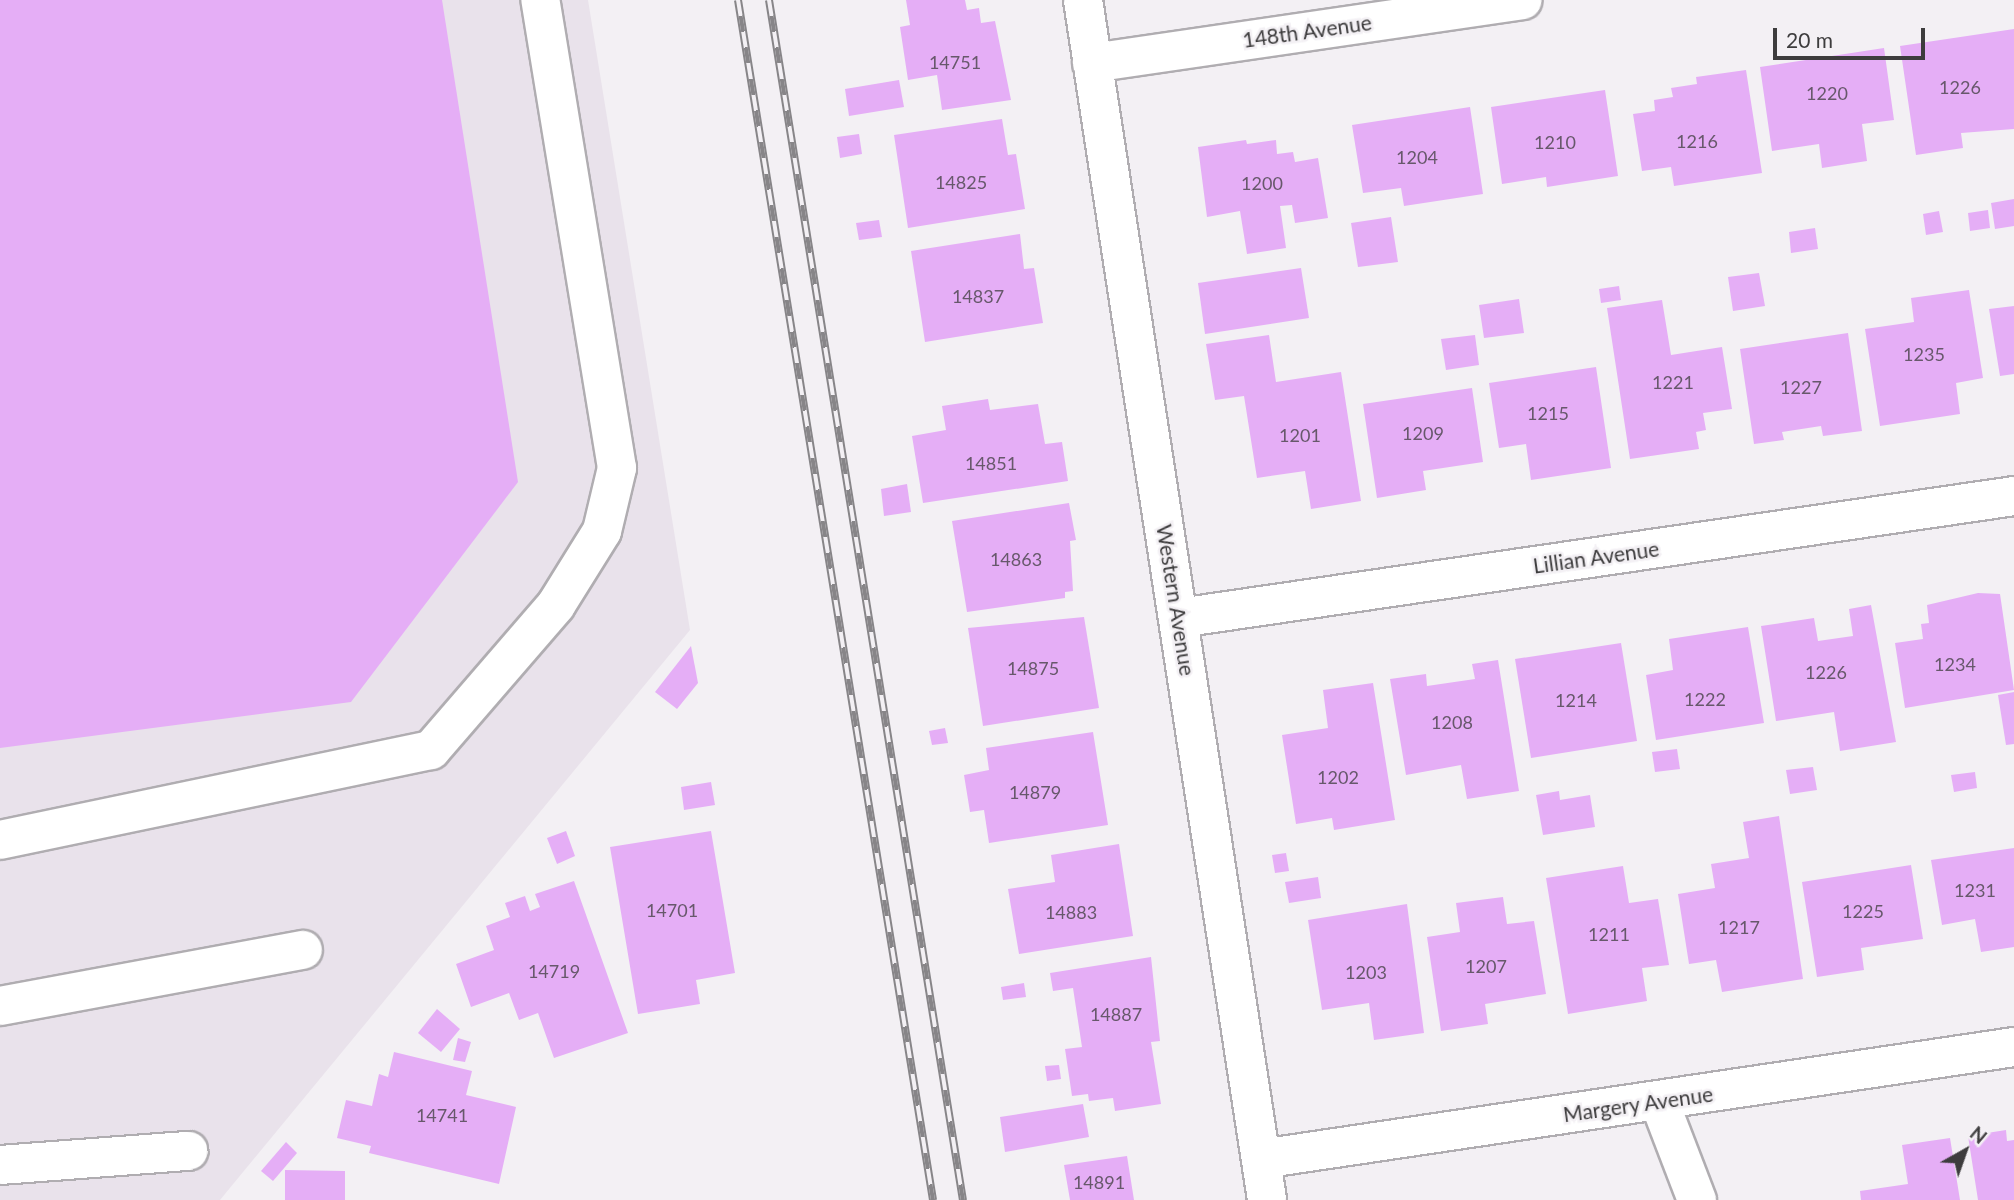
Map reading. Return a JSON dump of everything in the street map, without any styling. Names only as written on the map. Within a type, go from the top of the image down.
[{"type":"street","points":[[0,840],[431,750],[556,606],[602,531],[617,468],[540,0]]},
{"type":"street","name":"Western Avenue","points":[[1083,0],[1267,1200]]},
{"type":"street","name":"148th Avenue","points":[[1092,62],[1522,0]]},
{"type":"street","name":"Lillian Avenue","points":[[1179,618],[2014,496]]},
{"type":"street","points":[[0,1006],[303,950]]},
{"type":"street","name":"Margery Avenue","points":[[1261,1159],[2014,1047]]},
{"type":"street","points":[[1659,1101],[1697,1200]]},
{"type":"street","points":[[0,1165],[188,1151]]},
{"type":"shaded area","points":[[0,0],[588,0],[690,630],[220,1200],[0,1200]]},
{"type":"building","points":[[0,0],[442,0],[518,482],[351,702],[0,748]]},
{"type":"building","points":[[906,0],[965,0],[967,10],[979,8],[981,23],[995,21],[1011,100],[942,110],[937,75],[908,80],[900,27],[910,25]]},
{"type":"building","points":[[2014,29],[2014,129],[1961,133],[1963,148],[1916,155],[1900,46]]},
{"type":"building","points":[[1884,48],[1894,120],[1862,124],[1867,161],[1822,168],[1819,144],[1772,151],[1760,67]]},
{"type":"building","points":[[1746,70],[1762,173],[1674,186],[1671,167],[1642,171],[1633,114],[1655,111],[1654,100],[1673,97],[1671,88],[1697,84],[1696,77]]},
{"type":"building","points":[[899,80],[904,107],[849,116],[845,89]]},
{"type":"building","points":[[1605,90],[1618,176],[1547,187],[1546,177],[1502,184],[1491,107]]},
{"type":"building","points":[[1470,107],[1483,194],[1404,206],[1401,188],[1363,193],[1352,125]]},
{"type":"building","points":[[1002,119],[1008,155],[1016,154],[1025,209],[908,228],[894,135]]},
{"type":"building","points":[[859,134],[862,154],[840,158],[837,137]]},
{"type":"building","points":[[1246,140],[1247,144],[1276,140],[1277,154],[1293,152],[1295,162],[1318,158],[1328,218],[1295,223],[1292,205],[1280,206],[1286,248],[1247,254],[1240,211],[1207,217],[1198,147]]},
{"type":"building","points":[[2014,199],[2014,226],[1995,229],[1991,203]]},
{"type":"building","points":[[1988,210],[1990,228],[1970,231],[1968,213]]},
{"type":"building","points":[[1939,211],[1943,232],[1926,235],[1923,214]]},
{"type":"building","points":[[1391,217],[1398,262],[1358,267],[1351,223]]},
{"type":"building","points":[[879,220],[882,237],[859,240],[856,223]]},
{"type":"building","points":[[1815,228],[1818,249],[1791,253],[1789,232]]},
{"type":"building","points":[[1020,234],[1024,269],[1034,268],[1043,323],[925,342],[911,251]]},
{"type":"building","points":[[1301,268],[1309,318],[1205,334],[1198,283]]},
{"type":"building","points":[[1759,273],[1765,306],[1733,311],[1728,277]]},
{"type":"building","points":[[1619,286],[1621,300],[1601,303],[1599,289]]},
{"type":"building","points":[[1969,290],[1983,378],[1956,383],[1960,414],[1880,426],[1865,329],[1914,322],[1911,298]]},
{"type":"building","points":[[1519,299],[1524,333],[1484,338],[1479,305]]},
{"type":"building","points":[[1662,300],[1671,355],[1722,347],[1732,409],[1703,413],[1706,430],[1696,432],[1699,449],[1630,459],[1607,308]]},
{"type":"building","points":[[2014,306],[2014,374],[2000,376],[1989,309]]},
{"type":"building","points":[[1848,333],[1862,431],[1823,436],[1821,426],[1782,432],[1784,440],[1754,444],[1740,349]]},
{"type":"building","points":[[1269,335],[1276,382],[1341,372],[1361,501],[1311,509],[1305,471],[1257,478],[1244,396],[1215,400],[1206,344]]},
{"type":"building","points":[[1475,335],[1479,365],[1446,370],[1441,339]]},
{"type":"building","points":[[1596,367],[1611,468],[1531,480],[1526,444],[1499,448],[1489,383]]},
{"type":"building","points":[[1472,388],[1483,462],[1423,471],[1426,490],[1377,498],[1363,404]]},
{"type":"building","points":[[988,399],[990,410],[1038,404],[1045,444],[1062,442],[1068,481],[923,503],[912,436],[946,430],[942,406]]},
{"type":"building","points":[[907,484],[911,512],[884,516],[881,489]]},
{"type":"building","points":[[1069,503],[1076,540],[1070,541],[1073,591],[1065,592],[1065,598],[967,612],[952,521]]},
{"type":"building","points":[[1978,593],[2000,594],[2014,690],[1905,708],[1895,643],[1923,639],[1921,624],[1929,623],[1927,605]]},
{"type":"building","points":[[1871,605],[1896,742],[1840,751],[1834,712],[1776,721],[1761,626],[1814,618],[1818,641],[1853,636],[1849,609]]},
{"type":"building","points":[[1084,617],[1099,708],[983,726],[968,628]]},
{"type":"building","points":[[1748,627],[1764,723],[1656,740],[1646,675],[1673,670],[1669,639]]},
{"type":"building","points":[[1621,643],[1637,741],[1531,758],[1515,659]]},
{"type":"building","points":[[691,646],[698,683],[677,709],[655,692]]},
{"type":"building","points":[[1498,660],[1519,791],[1467,799],[1461,765],[1406,775],[1390,679],[1426,674],[1427,686],[1475,679],[1472,664]]},
{"type":"building","points":[[1373,683],[1395,820],[1334,830],[1332,818],[1296,824],[1282,735],[1328,728],[1323,690]]},
{"type":"building","points":[[2014,692],[2014,744],[2006,745],[1998,695]]},
{"type":"building","points":[[945,728],[948,743],[932,745],[929,731]]},
{"type":"building","points":[[1093,732],[1108,825],[989,843],[984,810],[970,812],[964,775],[989,770],[986,748]]},
{"type":"building","points":[[1677,749],[1680,769],[1655,772],[1652,752]]},
{"type":"building","points":[[1813,767],[1817,790],[1790,794],[1786,770]]},
{"type":"building","points":[[1975,772],[1977,788],[1954,792],[1951,775]]},
{"type":"building","points":[[711,782],[715,805],[684,810],[681,787]]},
{"type":"building","points":[[1559,791],[1560,800],[1590,795],[1595,827],[1543,835],[1536,795]]},
{"type":"building","points":[[1779,816],[1803,979],[1722,992],[1716,960],[1689,964],[1678,894],[1715,888],[1711,864],[1749,858],[1743,822]]},
{"type":"building","points":[[566,831],[575,856],[557,864],[547,838]]},
{"type":"building","points":[[711,831],[735,973],[696,980],[700,1004],[638,1014],[610,847]]},
{"type":"building","points":[[1119,844],[1133,936],[1019,954],[1008,889],[1055,882],[1051,855]]},
{"type":"building","points":[[2014,848],[2014,947],[1981,952],[1975,919],[1942,925],[1931,860]]},
{"type":"building","points":[[1286,853],[1289,871],[1275,873],[1272,855]]},
{"type":"building","points":[[1911,865],[1923,939],[1861,948],[1864,970],[1817,977],[1802,882]]},
{"type":"building","points":[[1623,866],[1629,903],[1658,899],[1669,965],[1642,968],[1647,1001],[1568,1014],[1546,878]]},
{"type":"building","points":[[1318,877],[1321,898],[1289,903],[1285,882]]},
{"type":"building","points":[[574,881],[628,1033],[554,1058],[538,1013],[519,1020],[509,993],[471,1007],[456,964],[494,950],[486,926],[510,917],[505,903],[525,896],[530,911],[540,907],[535,894]]},
{"type":"building","points":[[1503,897],[1507,924],[1534,921],[1546,994],[1485,1004],[1488,1024],[1441,1031],[1427,937],[1460,932],[1456,903]]},
{"type":"building","points":[[1407,904],[1424,1033],[1374,1040],[1369,1003],[1322,1010],[1308,920]]},
{"type":"building","points":[[1151,957],[1160,1041],[1151,1042],[1161,1104],[1115,1111],[1113,1098],[1089,1101],[1088,1094],[1072,1096],[1065,1049],[1082,1047],[1073,988],[1053,991],[1050,973]]},
{"type":"building","points":[[1024,983],[1026,997],[1003,1000],[1001,987]]},
{"type":"building","points":[[437,1009],[460,1029],[441,1052],[418,1033]]},
{"type":"building","points":[[458,1038],[471,1042],[465,1062],[453,1060]]},
{"type":"building","points":[[394,1052],[472,1071],[466,1095],[516,1107],[499,1184],[369,1153],[371,1146],[337,1138],[346,1100],[372,1106],[379,1074],[388,1077]]},
{"type":"building","points":[[1059,1065],[1061,1079],[1047,1081],[1045,1066]]},
{"type":"building","points":[[1083,1104],[1089,1137],[1005,1152],[1000,1117]]},
{"type":"building","points":[[2006,1130],[2007,1141],[2014,1140],[2014,1200],[1978,1200],[1968,1136]]},
{"type":"building","points":[[1950,1138],[1960,1200],[1861,1200],[1860,1191],[1908,1184],[1902,1145]]},
{"type":"building","points":[[286,1142],[297,1153],[273,1181],[261,1171]]},
{"type":"building","points":[[1127,1156],[1134,1200],[1070,1200],[1064,1165]]},
{"type":"building","points":[[285,1170],[345,1171],[345,1200],[285,1200]]},
{"type":"railway","points":[[738,0],[933,1200]]},
{"type":"railway","points":[[769,0],[963,1200]]}]
